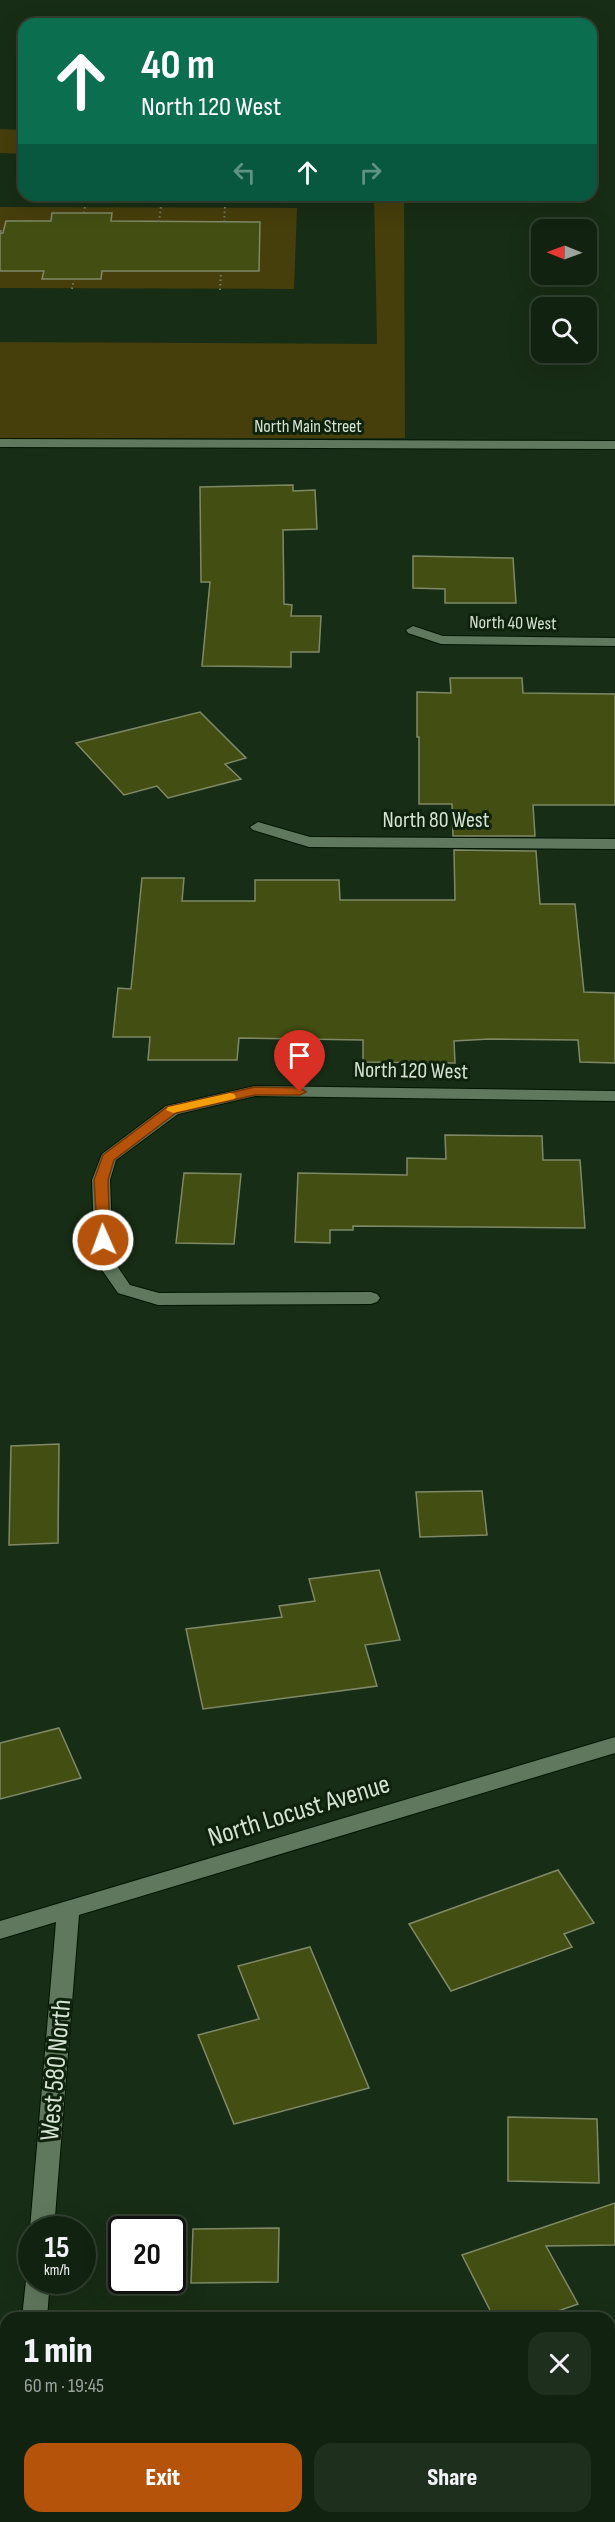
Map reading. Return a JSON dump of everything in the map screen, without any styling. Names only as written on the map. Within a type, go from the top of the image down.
[{"type":"street","name":"North Main Street","points":[[0,443],[615,445]]},
{"type":"street","name":"North 40 West","points":[[413,630],[441,640],[615,642]]},
{"type":"street","name":"North 80 West","points":[[258,827],[309,842],[615,844]]},
{"type":"street","name":"North 120 West","points":[[371,1298],[158,1299],[124,1289],[104,1260],[101,1180],[108,1158],[172,1110],[255,1091],[615,1096]]},
{"type":"street","name":"North Locust Avenue","points":[[0,1930],[615,1744]]},
{"type":"street","name":"West 580 North","points":[[43,2216],[68,1911]]},
{"type":"street","points":[[35,2312],[37,2294]]},
{"type":"path","points":[[84,213],[85,206]]},
{"type":"path","points":[[159,222],[161,206]]},
{"type":"path","points":[[224,222],[225,206]]},
{"type":"path","points":[[220,290],[221,271]]},
{"type":"path","points":[[72,289],[74,279]]},
{"type":"shaded area","points":[[0,129],[18,130],[18,154],[0,153]]},
{"type":"shaded area","points":[[374,201],[404,201],[405,438],[0,438],[0,342],[377,344]]},
{"type":"shaded area","points":[[0,207],[297,208],[294,289],[0,288]]},
{"type":"building","points":[[52,213],[112,213],[111,221],[260,222],[259,271],[102,271],[101,279],[42,279],[44,271],[0,271],[0,233],[3,233],[6,221],[51,221]]},
{"type":"building","points":[[293,485],[293,491],[315,490],[317,529],[283,530],[284,604],[292,605],[291,616],[321,616],[319,652],[291,652],[291,667],[202,666],[210,582],[201,582],[200,487]]},
{"type":"building","points":[[413,556],[513,558],[516,603],[445,603],[445,589],[413,588]]},
{"type":"building","points":[[450,678],[522,678],[523,693],[615,694],[615,805],[533,805],[535,836],[453,836],[452,804],[419,804],[419,737],[417,737],[417,692],[451,693]]},
{"type":"building","points":[[200,712],[246,758],[225,764],[241,779],[168,798],[157,786],[124,795],[76,743]]},
{"type":"building","points":[[454,850],[536,851],[540,904],[575,904],[584,992],[615,993],[615,1063],[580,1062],[578,1040],[489,1039],[454,1041],[455,1063],[363,1062],[363,1040],[239,1038],[237,1060],[148,1060],[150,1037],[113,1037],[118,988],[131,989],[142,878],[184,878],[182,901],[255,901],[255,880],[339,880],[340,900],[455,900]]},
{"type":"building","points":[[445,1135],[542,1136],[543,1160],[580,1160],[585,1228],[353,1226],[353,1230],[330,1230],[330,1243],[295,1242],[298,1173],[407,1175],[407,1158],[446,1159]]},
{"type":"building","points":[[184,1173],[241,1174],[234,1244],[176,1243]]},
{"type":"building","points":[[59,1444],[58,1543],[9,1545],[11,1446]]},
{"type":"building","points":[[482,1491],[487,1535],[420,1537],[416,1492]]},
{"type":"building","points":[[379,1570],[400,1640],[365,1645],[377,1686],[203,1709],[186,1629],[282,1617],[279,1606],[315,1601],[309,1579]]},
{"type":"building","points":[[59,1728],[81,1778],[0,1799],[0,1743]]},
{"type":"building","points":[[558,1870],[594,1923],[564,1934],[572,1947],[451,1991],[409,1924]]},
{"type":"building","points":[[310,1947],[369,2088],[234,2124],[198,2035],[259,2019],[238,1966]]},
{"type":"building","points":[[508,2117],[597,2119],[599,2183],[508,2181]]},
{"type":"building","points":[[615,2203],[615,2245],[546,2246],[578,2304],[555,2312],[491,2312],[462,2255]]},
{"type":"building","points":[[279,2228],[278,2282],[191,2283],[193,2229]]},
{"type":"slow traffic","points":[[173,1110],[230,1097]]},
{"type":"route","points":[[103,1240],[101,1180],[108,1158],[172,1110],[255,1091],[300,1092]]}]
